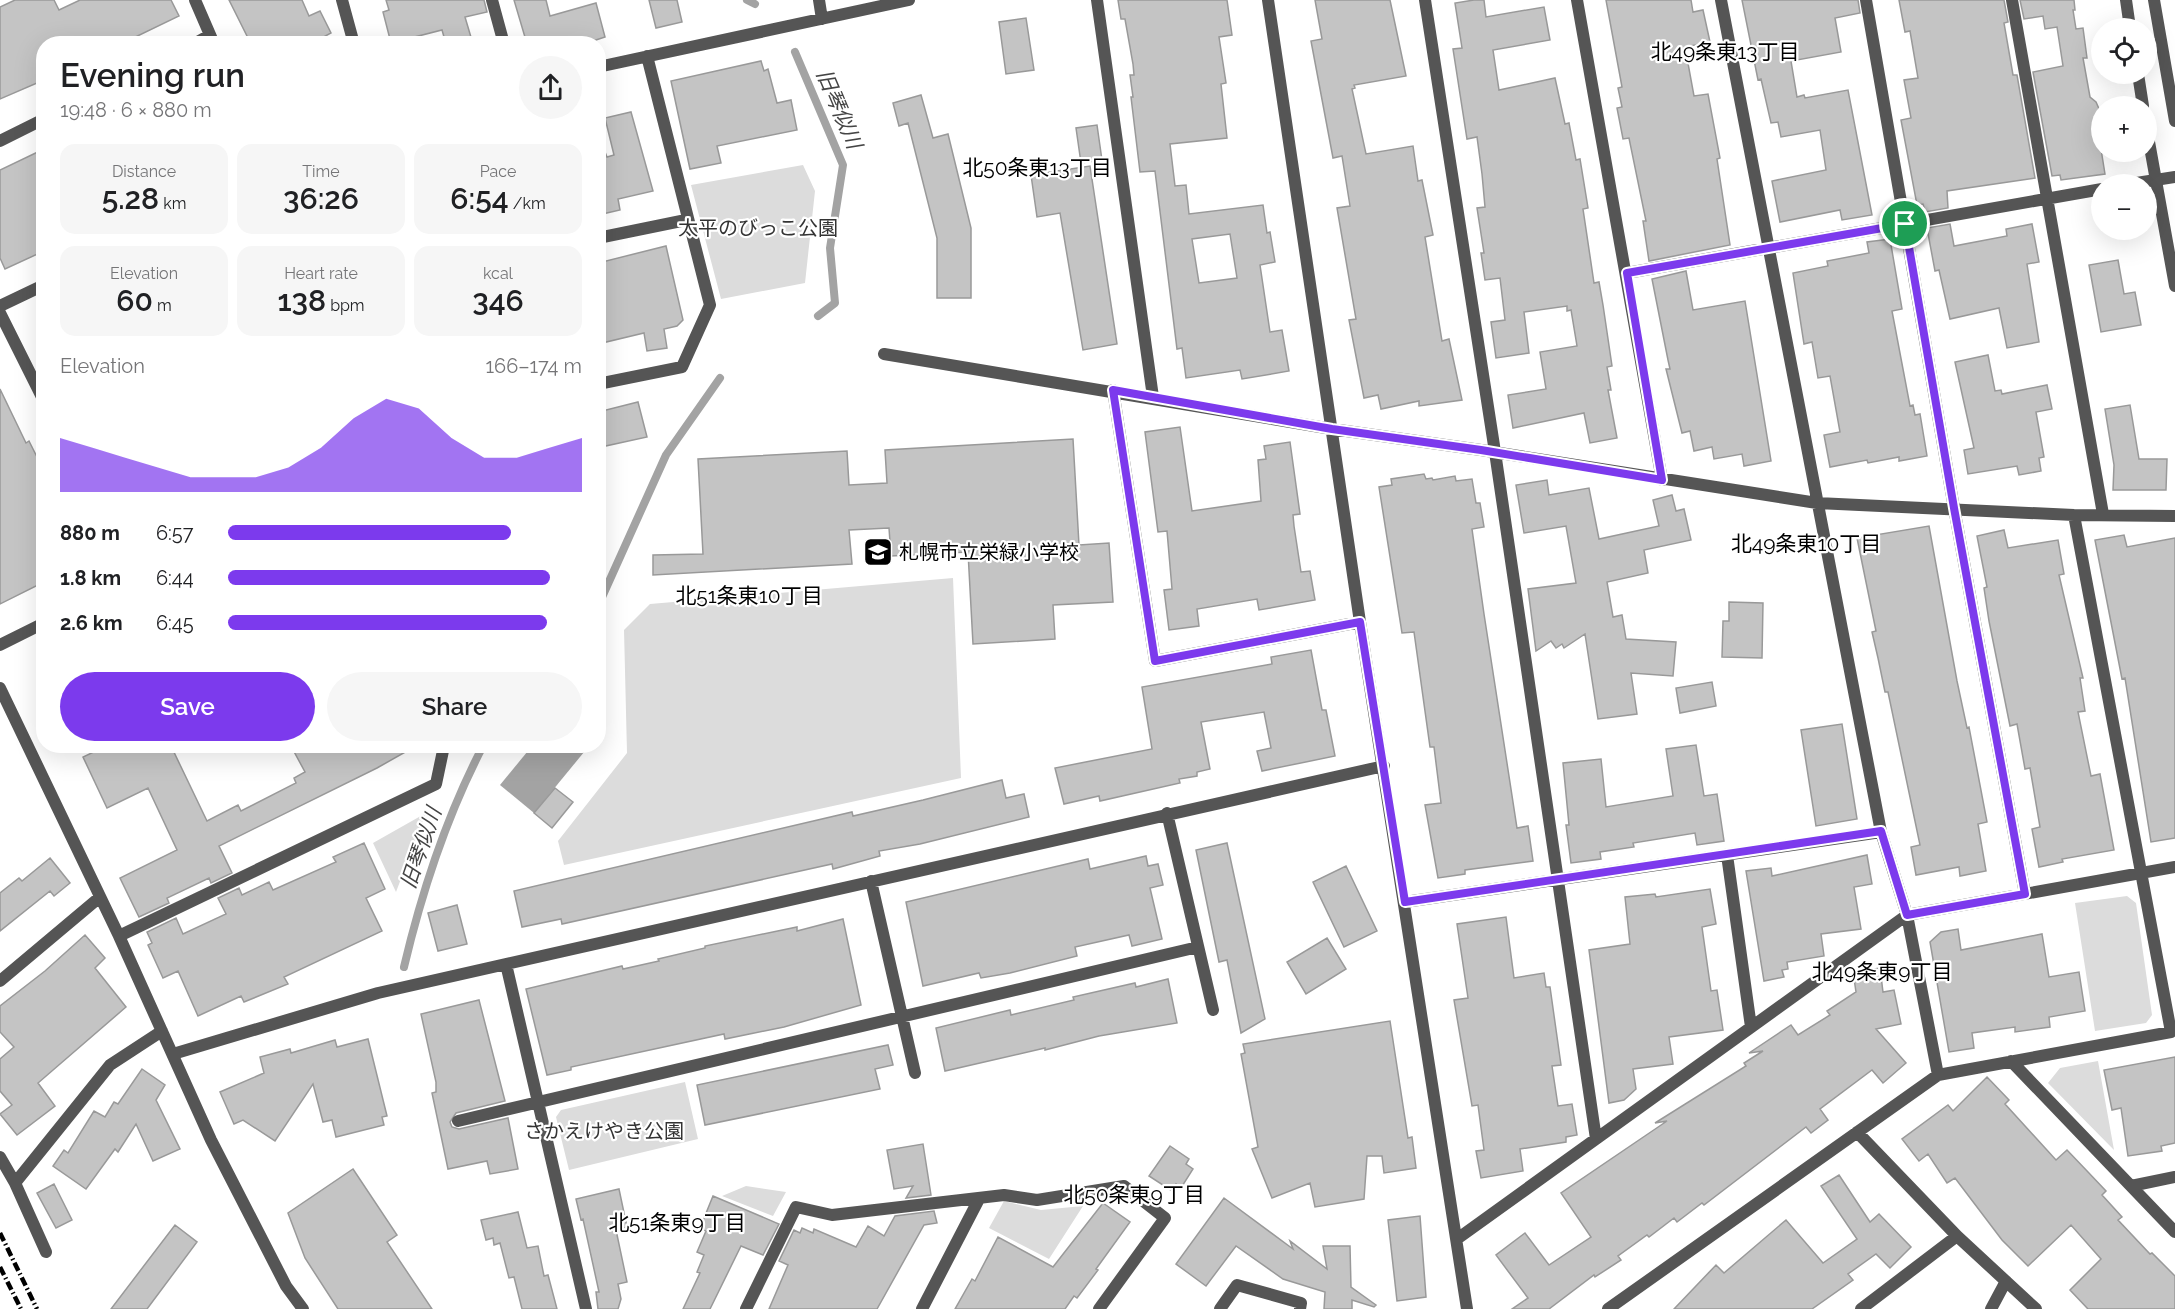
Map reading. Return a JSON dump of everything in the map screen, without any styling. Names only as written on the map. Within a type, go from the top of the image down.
[{"type":"street","points":[[195,0],[211,36]]},
{"type":"street","points":[[342,0],[352,36]]},
{"type":"street","points":[[492,0],[502,36]]},
{"type":"street","points":[[819,0],[822,18]]},
{"type":"street","points":[[606,65],[909,0]]},
{"type":"street","points":[[1097,0],[1153,398]]},
{"type":"street","points":[[1268,0],[1360,622],[1467,1309]]},
{"type":"street","points":[[1425,0],[1495,452],[1596,1139]]},
{"type":"street","points":[[1576,0],[1627,273],[1662,480]]},
{"type":"street","points":[[1721,0],[1881,831],[1907,915],[1938,1075]]},
{"type":"street","points":[[1866,0],[1954,508],[2025,894]]},
{"type":"street","points":[[2012,0],[2103,514]]},
{"type":"street","points":[[2126,0],[2129,18]]},
{"type":"street","points":[[2154,0],[2175,121]]},
{"type":"street","points":[[606,382],[682,368],[710,305],[686,220],[646,56]]},
{"type":"street","points":[[0,141],[36,123]]},
{"type":"street","points":[[2157,180],[2175,177]]},
{"type":"street","points":[[2157,186],[2175,286]]},
{"type":"street","points":[[1627,273],[2091,191]]},
{"type":"street","points":[[606,236],[686,220]]},
{"type":"street","points":[[0,306],[36,289]]},
{"type":"street","points":[[0,313],[36,385]]},
{"type":"street","points":[[884,354],[1113,390],[1332,429],[1495,452],[1817,503],[2175,516]]},
{"type":"street","points":[[1113,390],[1155,661],[1360,622]]},
{"type":"street","points":[[1608,1309],[1938,1075],[2171,1032],[2074,514]]},
{"type":"street","points":[[0,645],[36,627]]},
{"type":"street","points":[[0,688],[119,936],[211,1140],[286,1286],[303,1309]]},
{"type":"street","points":[[119,936],[436,784],[443,753]]},
{"type":"street","points":[[173,1054],[378,993],[1167,813],[1384,766]]},
{"type":"street","points":[[1167,813],[1213,1010]]},
{"type":"street","points":[[1405,902],[1558,881],[1881,831]]},
{"type":"street","points":[[1727,855],[1751,1027]]},
{"type":"street","points":[[1457,1239],[1907,915],[2175,867]]},
{"type":"street","points":[[871,882],[915,1073]]},
{"type":"street","points":[[0,981],[100,897]]},
{"type":"street","points":[[458,1121],[1198,948]]},
{"type":"street","points":[[506,964],[586,1309]]},
{"type":"street","points":[[15,1183],[110,1065],[162,1031]]},
{"type":"street","points":[[2011,1061],[2175,1232]]},
{"type":"street","points":[[1857,1132],[1957,1236],[2036,1309]]},
{"type":"street","points":[[0,1157],[15,1183],[46,1252]]},
{"type":"street","points":[[2131,1186],[2175,1177]]},
{"type":"street","points":[[746,1309],[796,1207],[832,1215],[1004,1195],[1037,1200],[1124,1186],[1165,1218],[1099,1309]]},
{"type":"street","points":[[922,1309],[979,1199]]},
{"type":"street","points":[[1861,1309],[1957,1236]]},
{"type":"street","points":[[1991,1309],[2007,1281]]},
{"type":"street","points":[[1220,1309],[1237,1285],[1301,1303],[1300,1309]]},
{"type":"green space","name":"太平のびっこ公園","points":[[803,165],[815,191],[805,283],[721,299],[691,185]]},
{"type":"green space","points":[[953,578],[961,778],[564,865],[558,841],[627,753],[624,630],[650,604]]},
{"type":"green space","points":[[426,813],[396,892],[373,843]]},
{"type":"green space","points":[[2127,896],[2136,903],[2152,1015],[2146,1023],[2095,1031],[2075,903]]},
{"type":"green space","points":[[2098,1061],[2114,1150],[2048,1083],[2060,1068]]},
{"type":"green space","name":"さかえけやき公園","points":[[685,1082],[698,1139],[569,1170],[556,1117],[561,1110]]},
{"type":"green space","points":[[746,1186],[786,1192],[773,1216],[722,1196]]},
{"type":"green space","points":[[1004,1201],[1041,1210],[1083,1206],[1049,1259],[989,1228]]},
{"type":"shaded area","points":[[526,753],[583,753],[534,813],[500,785]]},
{"type":"building","points":[[15,0],[54,0],[59,10],[80,0],[171,0],[179,16],[138,36],[36,36],[36,83],[0,99],[0,7]]},
{"type":"building","points":[[229,0],[302,0],[309,16],[320,11],[331,33],[326,36],[247,36]]},
{"type":"building","points":[[386,0],[484,0],[487,12],[465,17],[471,36],[444,36],[442,30],[418,36],[389,36],[383,12],[389,10]]},
{"type":"building","points":[[514,0],[546,0],[550,16],[596,3],[605,36],[525,36]]},
{"type":"building","points":[[649,0],[677,0],[682,22],[656,28]]},
{"type":"building","points":[[1118,0],[1227,0],[1232,35],[1219,37],[1226,83],[1221,84],[1227,138],[1170,144],[1175,186],[1186,185],[1189,214],[1263,205],[1267,233],[1270,232],[1275,262],[1260,265],[1270,332],[1282,330],[1289,371],[1242,379],[1240,370],[1186,378],[1182,348],[1177,349],[1155,171],[1140,172],[1131,97],[1133,97],[1130,75],[1134,75],[1133,64],[1125,19],[1121,19]],"holes":[[[1230,234],[1237,278],[1199,283],[1192,239]]]},
{"type":"building","points":[[1315,0],[1390,0],[1406,76],[1354,85],[1355,88],[1352,89],[1366,154],[1413,146],[1418,181],[1422,180],[1433,235],[1425,237],[1442,341],[1449,339],[1462,400],[1419,406],[1419,401],[1381,409],[1378,395],[1364,398],[1349,320],[1356,319],[1337,208],[1350,206],[1342,156],[1333,158],[1311,41],[1322,39]]},
{"type":"building","points":[[1484,0],[1486,17],[1544,7],[1550,40],[1493,50],[1499,90],[1555,78],[1565,124],[1569,123],[1576,160],[1580,159],[1588,208],[1583,209],[1594,283],[1599,282],[1612,366],[1607,367],[1611,390],[1608,390],[1617,438],[1590,443],[1584,413],[1513,428],[1508,395],[1546,389],[1540,352],[1577,346],[1571,310],[1567,311],[1567,306],[1524,312],[1529,353],[1496,358],[1491,322],[1505,320],[1500,278],[1485,280],[1481,253],[1484,253],[1477,208],[1485,207],[1477,137],[1467,139],[1453,49],[1462,48],[1455,3]]},
{"type":"building","points":[[1606,0],[1691,0],[1693,12],[1703,10],[1710,42],[1685,47],[1694,96],[1708,94],[1720,158],[1717,159],[1730,245],[1649,261],[1643,221],[1646,221],[1629,138],[1623,139],[1617,108],[1622,107],[1618,88],[1622,87]]},
{"type":"building","points":[[1742,0],[1858,0],[1860,13],[1835,18],[1841,52],[1791,61],[1797,97],[1804,95],[1805,98],[1848,90],[1872,215],[1842,220],[1840,210],[1780,222],[1772,181],[1826,170],[1820,130],[1781,137],[1778,122],[1771,123],[1761,79],[1758,80]]},
{"type":"building","points":[[1899,0],[2004,0],[2008,22],[2004,23],[2013,75],[2017,75],[2035,178],[1947,191],[1948,208],[1925,212],[1923,204],[1917,205],[1901,120],[1911,118],[1904,80],[1918,78],[1910,31],[1905,32]]},
{"type":"building","points":[[2020,0],[2074,0],[2076,29],[2083,28],[2087,58],[2083,58],[2091,98],[2091,162],[2103,162],[2105,174],[2091,174],[2091,176],[2061,180],[2060,175],[2052,176],[2033,72],[2063,66],[2057,27],[2045,29],[2043,16],[2024,19]]},
{"type":"building","points":[[1026,18],[1034,70],[1006,74],[999,22]]},
{"type":"building","points":[[761,61],[764,71],[768,69],[777,103],[791,100],[797,130],[717,146],[721,163],[690,169],[671,81]]},
{"type":"building","points":[[921,95],[933,138],[948,134],[971,228],[971,298],[937,298],[937,238],[908,123],[899,126],[893,103]]},
{"type":"building","points":[[631,112],[653,191],[618,199],[620,210],[606,213],[606,154],[607,157],[614,155],[606,118]]},
{"type":"building","points":[[1097,125],[1102,160],[1081,163],[1076,128]]},
{"type":"building","points":[[36,153],[36,255],[5,269],[0,258],[0,170]]},
{"type":"building","points":[[1090,166],[1117,344],[1083,350],[1060,213],[1037,217],[1031,175]]},
{"type":"building","points":[[1950,224],[1954,246],[2007,236],[2006,229],[2032,224],[2039,262],[2027,264],[2039,342],[2007,348],[1999,308],[1950,319],[1939,270],[1935,271],[1927,228]]},
{"type":"building","points":[[1890,239],[1902,309],[1892,311],[1910,406],[1913,405],[1915,415],[1920,414],[1927,456],[1899,461],[1899,457],[1868,463],[1867,460],[1830,467],[1824,435],[1840,432],[1830,376],[1818,378],[1812,342],[1804,344],[1793,273],[1828,266],[1827,261],[1869,253],[1867,242]]},
{"type":"building","points":[[666,246],[683,320],[677,326],[664,329],[667,348],[647,351],[644,333],[606,342],[606,261]]},
{"type":"building","points":[[2118,260],[2124,294],[2135,292],[2141,325],[2101,332],[2089,265]]},
{"type":"building","points":[[1686,271],[1693,310],[1745,301],[1771,461],[1744,466],[1742,454],[1714,459],[1712,447],[1694,451],[1690,431],[1682,433],[1666,369],[1670,369],[1652,279]]},
{"type":"building","points":[[1988,355],[1995,391],[2001,390],[2002,394],[2047,385],[2052,409],[2036,412],[2044,457],[2039,458],[2041,471],[2019,475],[2017,466],[1968,474],[1964,450],[1974,448],[1955,362]]},
{"type":"building","points":[[0,389],[26,443],[29,441],[36,455],[36,586],[0,604]]},
{"type":"building","points":[[638,402],[647,437],[606,446],[606,410]]},
{"type":"building","points":[[2130,405],[2139,459],[2167,459],[2166,490],[2113,490],[2114,465],[2105,409]]},
{"type":"building","points":[[1180,427],[1192,511],[1261,501],[1258,460],[1266,459],[1264,446],[1290,442],[1300,514],[1293,515],[1301,572],[1310,571],[1315,600],[1259,610],[1257,599],[1197,609],[1199,626],[1169,630],[1164,590],[1172,589],[1167,531],[1158,532],[1145,432]]},
{"type":"building","points":[[1073,439],[1079,545],[1109,543],[1113,602],[1053,605],[1055,639],[973,644],[968,552],[891,556],[889,528],[849,530],[852,564],[653,575],[653,555],[703,554],[698,459],[847,451],[849,485],[887,483],[885,450]]},
{"type":"building","points":[[1424,474],[1426,479],[1432,478],[1433,480],[1455,476],[1456,481],[1472,479],[1476,503],[1480,503],[1484,527],[1472,529],[1484,614],[1517,828],[1528,826],[1533,861],[1465,870],[1465,874],[1438,878],[1425,805],[1441,803],[1434,747],[1430,747],[1414,632],[1402,633],[1379,487],[1392,485],[1391,479]]},
{"type":"building","points":[[1547,480],[1549,495],[1589,488],[1599,539],[1659,526],[1653,500],[1672,495],[1676,511],[1684,509],[1691,540],[1644,550],[1648,573],[1607,582],[1613,617],[1622,615],[1626,639],[1676,642],[1673,676],[1631,673],[1637,714],[1598,719],[1585,634],[1564,648],[1562,644],[1556,648],[1551,641],[1536,651],[1528,589],[1576,583],[1566,526],[1524,533],[1516,485]]},
{"type":"building","points":[[1929,526],[1957,681],[1967,728],[1969,727],[1987,822],[1978,824],[1986,871],[1960,876],[1959,867],[1916,875],[1911,847],[1920,845],[1888,692],[1885,692],[1872,632],[1876,631],[1857,538]]},
{"type":"building","points":[[2004,530],[2008,548],[2058,540],[2064,574],[2059,575],[2083,678],[2080,678],[2085,711],[2078,712],[2091,776],[2100,774],[2114,850],[2062,859],[2063,862],[2039,867],[2032,829],[2040,827],[2030,768],[2025,769],[2017,724],[2010,726],[1989,621],[1984,588],[1987,587],[1977,536]]},
{"type":"building","points":[[2124,535],[2127,547],[2175,538],[2175,838],[2151,842],[2125,678],[2122,679],[2095,540]]},
{"type":"building","points":[[1729,602],[1763,603],[1762,658],[1722,657],[1723,621],[1729,621]]},
{"type":"building","points":[[1311,650],[1322,710],[1326,710],[1335,756],[1262,771],[1257,751],[1271,748],[1264,712],[1201,722],[1210,769],[1197,772],[1197,776],[1179,779],[1180,783],[1100,801],[1099,796],[1064,804],[1055,768],[1152,749],[1142,687],[1272,664],[1271,657]]},
{"type":"building","points":[[1712,682],[1716,706],[1680,713],[1676,688]]},
{"type":"building","points":[[1842,724],[1857,819],[1816,826],[1801,730]]},
{"type":"building","points":[[1696,745],[1704,796],[1717,794],[1724,841],[1697,845],[1695,833],[1633,843],[1634,847],[1600,852],[1601,859],[1571,863],[1566,825],[1569,825],[1563,763],[1601,759],[1606,807],[1673,796],[1666,749]]},
{"type":"building","points":[[91,753],[174,753],[207,821],[238,805],[241,811],[296,783],[294,778],[305,772],[295,753],[404,753],[219,846],[232,873],[211,883],[209,878],[167,898],[169,903],[139,917],[120,878],[177,850],[148,788],[107,808],[83,757]]},
{"type":"building","points":[[1002,780],[1006,798],[1024,794],[1029,817],[920,844],[879,851],[880,856],[833,869],[832,864],[562,924],[561,919],[522,927],[514,891],[852,812],[853,816]]},
{"type":"building","points":[[555,788],[573,802],[552,828],[534,813]]},
{"type":"building","points":[[364,843],[385,889],[366,898],[382,931],[284,977],[288,984],[244,1002],[241,996],[198,1016],[178,971],[163,978],[148,945],[152,943],[147,932],[176,918],[183,934],[226,914],[218,898],[239,888],[242,895],[269,882],[273,890],[336,862],[333,857]]},
{"type":"building","points":[[1227,843],[1265,1019],[1241,1033],[1227,960],[1219,962],[1196,850]]},
{"type":"building","points":[[1867,855],[1872,884],[1854,887],[1861,929],[1821,934],[1824,956],[1787,962],[1788,969],[1782,970],[1784,977],[1764,981],[1746,871],[1771,868],[1772,876]]},
{"type":"building","points":[[1146,856],[1148,866],[1158,864],[1163,885],[1150,888],[1162,939],[1132,946],[1129,935],[1075,947],[1077,956],[1010,973],[981,978],[979,973],[923,986],[906,902],[1088,859],[1090,869]]},
{"type":"building","points":[[50,858],[70,883],[54,896],[50,891],[0,931],[0,893],[19,878],[22,881]]},
{"type":"building","points":[[1346,866],[1377,931],[1344,947],[1313,882]]},
{"type":"building","points":[[1710,889],[1716,924],[1702,927],[1711,991],[1717,990],[1723,1030],[1669,1037],[1673,1064],[1633,1069],[1636,1089],[1624,1100],[1609,1103],[1589,950],[1630,944],[1625,897],[1655,894],[1656,897]]},
{"type":"building","points":[[457,905],[467,944],[438,951],[428,913]]},
{"type":"building","points":[[1506,917],[1514,978],[1544,973],[1546,987],[1550,987],[1561,1065],[1552,1066],[1558,1106],[1572,1104],[1577,1135],[1566,1137],[1566,1142],[1520,1149],[1523,1171],[1481,1178],[1476,1151],[1484,1150],[1478,1105],[1472,1106],[1454,1000],[1468,998],[1457,924]]},
{"type":"building","points":[[843,919],[861,1005],[784,1027],[725,1039],[724,1034],[571,1067],[571,1070],[547,1075],[526,989],[622,966],[623,969],[659,961],[658,959],[705,948],[705,946],[797,927],[797,931]]},
{"type":"building","points":[[1958,929],[1961,950],[2042,934],[2049,977],[2079,972],[2085,1011],[2049,1017],[2050,1027],[2015,1032],[2015,1027],[1972,1033],[1974,1048],[1949,1052],[1930,942],[1941,932]]},
{"type":"building","points":[[85,935],[105,958],[95,968],[126,1007],[38,1083],[55,1106],[17,1135],[0,1114],[12,1105],[0,1091],[0,1059],[14,1047],[0,1032],[0,1006],[45,971]]},
{"type":"building","points":[[1327,938],[1346,969],[1306,994],[1287,962]]},
{"type":"building","points":[[1880,968],[1883,992],[1894,990],[1901,1024],[1876,1029],[1906,1063],[1883,1083],[1872,1070],[1820,1109],[1828,1120],[1811,1133],[1806,1127],[1704,1205],[1702,1203],[1677,1222],[1674,1218],[1649,1237],[1647,1235],[1618,1256],[1621,1260],[1595,1277],[1594,1275],[1549,1309],[1512,1309],[1528,1298],[1496,1255],[1525,1233],[1549,1265],[1591,1237],[1561,1193],[1667,1121],[1655,1123],[1746,1066],[1744,1063],[1763,1051],[1749,1053],[1791,1025],[1798,1035],[1830,1015],[1827,1011],[1856,992],[1853,972]]},
{"type":"building","points":[[1168,979],[1177,1023],[1099,1036],[945,1071],[936,1028],[1010,1010],[1011,1015],[1074,1000],[1073,997],[1135,983],[1136,987]]},
{"type":"building","points":[[479,1000],[505,1101],[456,1113],[450,1122],[452,1127],[459,1129],[508,1118],[518,1169],[490,1174],[487,1161],[448,1169],[432,1093],[436,1092],[436,1082],[421,1014]]},
{"type":"building","points":[[1390,1021],[1408,1138],[1412,1137],[1416,1168],[1384,1173],[1382,1156],[1367,1156],[1364,1199],[1315,1207],[1310,1183],[1272,1198],[1252,1149],[1258,1147],[1241,1054],[1245,1053],[1243,1044]]},
{"type":"building","points":[[368,1039],[387,1116],[382,1117],[384,1125],[336,1137],[332,1120],[323,1122],[313,1084],[275,1141],[243,1120],[234,1124],[220,1092],[264,1073],[260,1057],[290,1049],[291,1053],[335,1040],[337,1047]]},
{"type":"building","points":[[888,1045],[893,1065],[875,1069],[880,1089],[705,1125],[697,1085]]},
{"type":"building","points":[[2175,1057],[2175,1143],[2161,1146],[2162,1151],[2128,1156],[2121,1108],[2112,1110],[2104,1070]]},
{"type":"building","points":[[142,1069],[165,1085],[156,1100],[180,1149],[153,1161],[136,1124],[118,1152],[115,1149],[86,1189],[53,1166],[64,1150],[68,1153],[94,1111],[105,1117],[114,1102],[118,1104]]},
{"type":"building","points":[[1987,1077],[2009,1100],[2005,1104],[2056,1160],[2067,1150],[2106,1191],[2102,1195],[2122,1217],[2118,1220],[2150,1254],[2152,1253],[2175,1276],[2175,1309],[2088,1309],[2070,1290],[2101,1259],[2071,1225],[2028,1266],[2002,1240],[1955,1178],[1947,1183],[1928,1154],[1919,1161],[1902,1139],[1948,1105],[1953,1111]]},
{"type":"building","points":[[923,1144],[931,1195],[906,1198],[913,1186],[894,1189],[887,1150]]},
{"type":"building","points":[[1170,1146],[1189,1159],[1186,1164],[1193,1169],[1181,1188],[1176,1184],[1172,1191],[1149,1176]]},
{"type":"building","points":[[353,1169],[397,1235],[387,1242],[432,1309],[338,1309],[305,1258],[288,1213]]},
{"type":"building","points":[[1839,1175],[1870,1222],[1879,1214],[1911,1247],[1890,1268],[1876,1254],[1848,1274],[1853,1280],[1812,1309],[1674,1309],[1716,1265],[1724,1273],[1786,1220],[1823,1263],[1857,1239],[1821,1186]]},
{"type":"building","points":[[54,1184],[72,1220],[56,1228],[37,1193]]},
{"type":"building","points":[[619,1189],[627,1227],[616,1230],[627,1282],[618,1284],[621,1299],[618,1309],[598,1309],[596,1292],[599,1292],[583,1219],[581,1220],[576,1199]]},
{"type":"building","points":[[713,1196],[779,1224],[763,1255],[741,1246],[710,1309],[683,1309],[700,1273],[697,1272],[704,1255],[697,1252],[706,1231],[700,1228]]},
{"type":"building","points":[[1224,1198],[1293,1249],[1290,1241],[1327,1269],[1323,1246],[1350,1246],[1351,1287],[1376,1305],[1374,1307],[1352,1300],[1352,1309],[1324,1309],[1325,1292],[1283,1279],[1236,1246],[1206,1286],[1176,1264]]},
{"type":"building","points":[[1103,1203],[1130,1222],[1096,1269],[1098,1270],[1077,1298],[1074,1296],[1065,1309],[955,1309],[972,1279],[975,1281],[998,1237],[1053,1267]]},
{"type":"building","points":[[934,1211],[937,1223],[924,1225],[877,1309],[769,1309],[788,1265],[779,1261],[794,1230],[800,1233],[802,1228],[813,1233],[814,1229],[856,1247],[868,1226],[884,1236],[895,1216]]},
{"type":"building","points":[[518,1212],[527,1248],[538,1246],[544,1276],[548,1275],[557,1309],[522,1309],[514,1277],[509,1278],[500,1243],[494,1245],[493,1238],[486,1240],[481,1220]]},
{"type":"building","points":[[1420,1216],[1426,1297],[1397,1301],[1388,1220]]},
{"type":"building","points":[[175,1225],[197,1242],[147,1309],[111,1309]]},
{"type":"waterway","name":"旧琴似川","points":[[747,0],[755,4]]},
{"type":"waterway","name":"旧琴似川","points":[[795,52],[843,165],[830,248],[835,303],[818,316]]},
{"type":"waterway","name":"旧琴似川","points":[[606,588],[666,455],[720,378]]},
{"type":"waterway","name":"旧琴似川","points":[[404,967],[437,854],[458,799],[480,753]]},
{"type":"railway","points":[[0,1233],[37,1309]]},
{"type":"railway","points":[[0,1267],[21,1309]]},
{"type":"place","name":"札幌市立栄緑小学校","points":[[878,552]]},
{"type":"district","name":"北49条東13丁目","points":[[1725,52]]},
{"type":"district","name":"北50条東13丁目","points":[[1037,168]]},
{"type":"district","name":"北49条東10丁目","points":[[1806,544]]},
{"type":"district","name":"北51条東10丁目","points":[[749,596]]},
{"type":"district","name":"北49条東9丁目","points":[[1882,972]]},
{"type":"district","name":"北50条東9丁目","points":[[1134,1195]]},
{"type":"district","name":"北51条東9丁目","points":[[677,1223]]},
{"type":"route","points":[[1905,224],[1954,508],[2025,894],[1907,915],[1881,831],[1572,879],[1405,902],[1360,622],[1155,661],[1113,390],[1332,429],[1481,450],[1662,480],[1627,273],[1905,224]]}]
